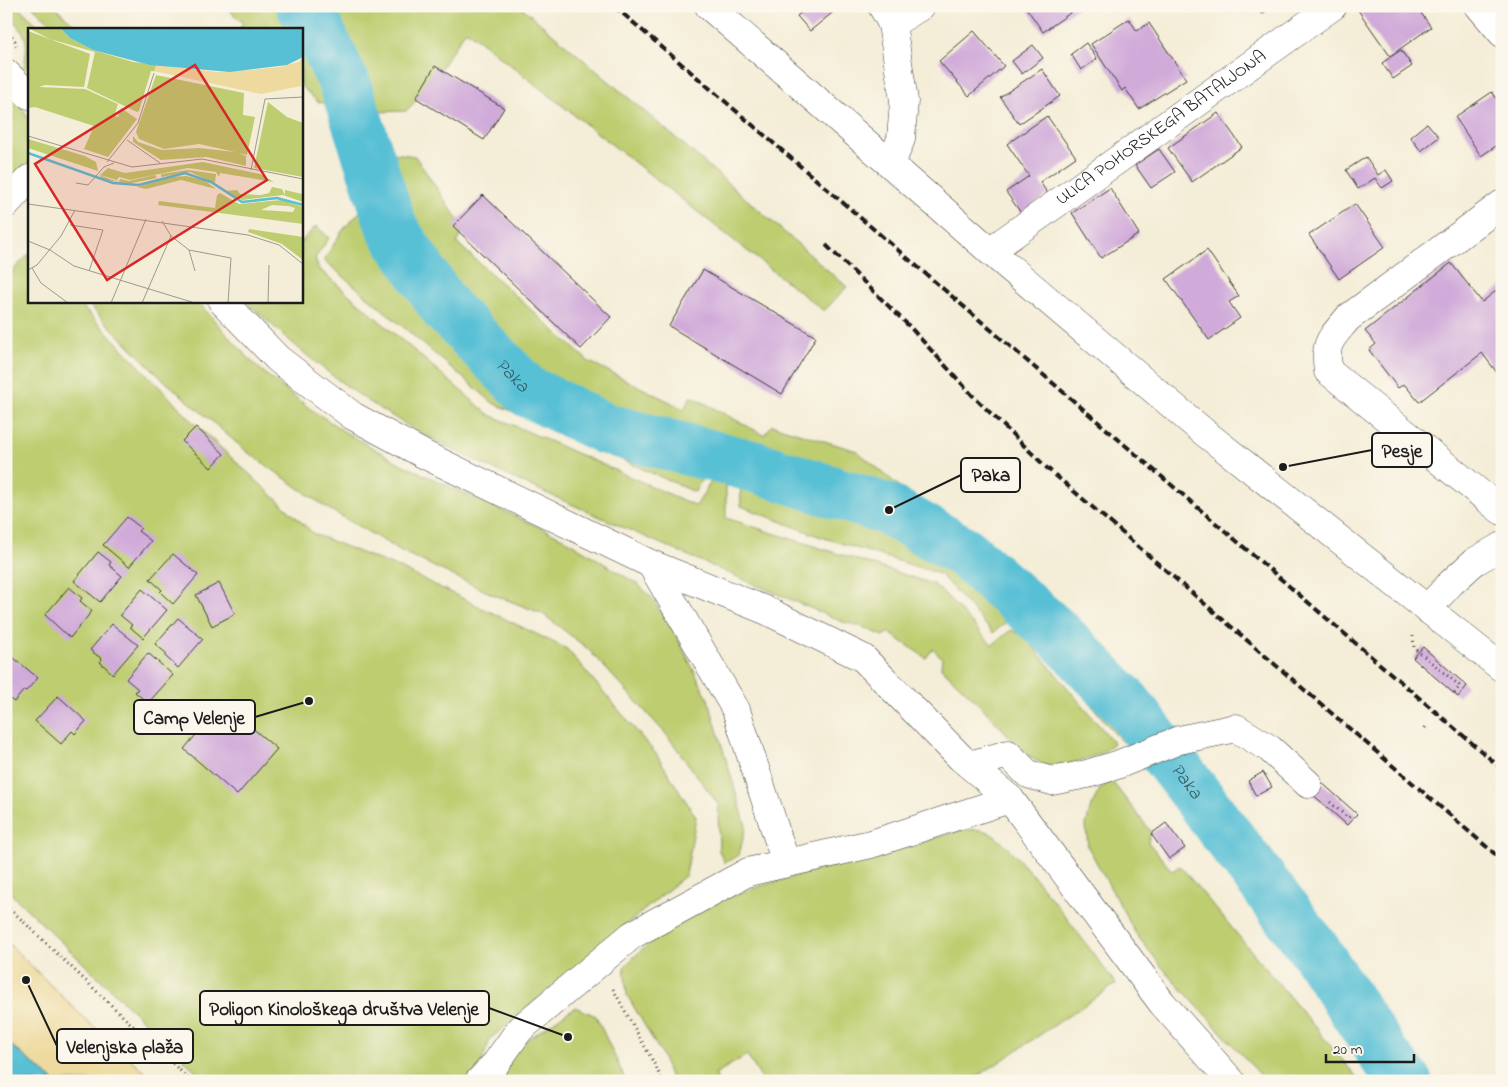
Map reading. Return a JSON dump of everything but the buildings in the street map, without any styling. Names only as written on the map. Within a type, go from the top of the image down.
[{"type":"street","points":[[709,6],[990,250],[1205,433],[1502,668]]},
{"type":"street","points":[[891,164],[901,139],[904,101],[887,15],[921,6]]},
{"type":"street","name":"ULICA POHORSKEGA BATALJONA","points":[[990,250],[1333,6]]},
{"type":"street","points":[[1478,6],[1502,33]]},
{"type":"street","points":[[6,73],[28,94]]},
{"type":"street","points":[[6,204],[28,180]]},
{"type":"street","points":[[1502,204],[1348,318],[1329,341],[1325,355],[1328,371],[1502,511]]},
{"type":"street","points":[[223,302],[278,360],[353,416],[425,455],[651,564],[765,610],[862,658],[970,765],[1010,798],[1162,1003],[1231,1081]]},
{"type":"street","points":[[1427,609],[1474,562],[1502,546]]},
{"type":"street","points":[[651,564],[736,710],[786,863]]},
{"type":"street","points":[[970,765],[1008,754],[1028,774],[1052,781],[1087,774],[1179,740],[1236,728],[1270,749],[1308,784]]},
{"type":"street","points":[[479,1081],[496,1063],[520,1029],[632,935],[740,876],[748,872],[871,844],[1010,798]]},
{"type":"path","points":[[6,28],[15,41],[16,48]]},
{"type":"path","points":[[1414,648],[1460,686],[1452,695]]},
{"type":"path","points":[[6,905],[191,1081]]},
{"type":"path","points":[[599,963],[656,1066],[662,1081]]},
{"type":"green space","points":[[6,6],[17,6],[41,28],[28,28],[28,70],[24,66],[25,37],[18,26],[6,15]]},
{"type":"green space","points":[[32,6],[54,6],[78,28],[56,28]]},
{"type":"green space","points":[[225,6],[286,6],[300,28],[240,28],[243,23]]},
{"type":"green space","points":[[327,6],[520,6],[690,150],[847,287],[824,311],[466,30],[424,93],[406,111],[374,112]]},
{"type":"green space","points":[[302,30],[340,105],[318,102],[302,87]]},
{"type":"green space","points":[[6,92],[24,110],[28,118],[28,166],[20,178],[6,179]]},
{"type":"green space","points":[[386,152],[415,156],[464,229],[457,243],[588,361],[684,409],[691,396],[764,435],[772,425],[857,451],[918,502],[913,503],[811,469],[639,426],[586,400],[536,368],[468,307],[433,264],[400,207]]},
{"type":"green space","points":[[368,203],[375,228],[434,316],[492,377],[516,395],[580,434],[609,446],[708,466],[695,492],[493,403],[324,260],[342,231]]},
{"type":"green space","points":[[316,226],[329,238],[315,258],[318,268],[488,414],[696,506],[712,480],[726,486],[726,518],[933,584],[942,591],[992,645],[1011,630],[1024,636],[1114,743],[1102,753],[1071,764],[1045,766],[1027,755],[972,697],[941,668],[942,658],[933,649],[926,658],[888,632],[884,636],[860,626],[843,622],[667,547],[483,464],[404,424],[326,371],[246,302],[302,302],[302,241]]},
{"type":"green space","points":[[28,255],[28,302],[78,302],[192,421],[314,534],[404,570],[567,649],[656,754],[696,817],[686,875],[490,1039],[478,1072],[467,1081],[206,1081],[6,889],[6,278]]},
{"type":"green space","points":[[86,302],[198,302],[250,360],[269,377],[312,410],[345,432],[403,465],[563,538],[639,585],[652,598],[675,633],[708,699],[746,826],[739,855],[725,863],[719,851],[718,804],[666,734],[588,649],[543,614],[492,594],[403,552],[327,508],[246,451],[158,375]]},
{"type":"green space","points":[[740,480],[794,491],[910,533],[965,567],[1077,666],[1110,698],[1136,737],[1122,742],[1015,615],[993,633],[940,574],[821,537],[741,506]]},
{"type":"green space","points":[[1111,780],[1151,832],[1148,842],[1172,871],[1180,866],[1360,1081],[1266,1081],[1166,972],[1136,934],[1088,847],[1086,825],[1091,806],[1100,789]]},
{"type":"green space","points":[[966,829],[985,831],[997,838],[1014,854],[1033,875],[1116,984],[971,1081],[763,1081],[747,1055],[715,1074],[718,1081],[672,1081],[662,1055],[627,995],[624,967],[648,945],[672,927],[697,912],[749,890]]},
{"type":"green space","points":[[575,1007],[596,1016],[626,1081],[490,1081],[500,1058]]},
{"type":"sand","points":[[6,941],[84,1018],[155,1081],[54,1081],[6,1041]]},
{"type":"water","points":[[6,1041],[54,1081],[6,1081]]},
{"type":"waterway","name":"Paka","points":[[302,6],[314,21],[346,87],[392,228],[446,309],[527,391],[606,429],[756,467],[889,510],[964,552],[1060,636],[1126,703],[1314,949],[1386,1058],[1406,1081]]},
{"type":"railway","points":[[614,6],[1502,769]]},
{"type":"railway","points":[[826,245],[909,326],[975,398],[1047,468],[1502,860]]},
{"type":"place","name":"Pesje","points":[[1283,467]]},
{"type":"place","name":"Paka","points":[[889,510]]},
{"type":"place","name":"Camp Velenje","points":[[309,701]]},
{"type":"place","name":"Velenjska plaža","points":[[26,980]]},
{"type":"place","name":"Poligon Kinološkega društva Velenje","points":[[568,1037]]}]
